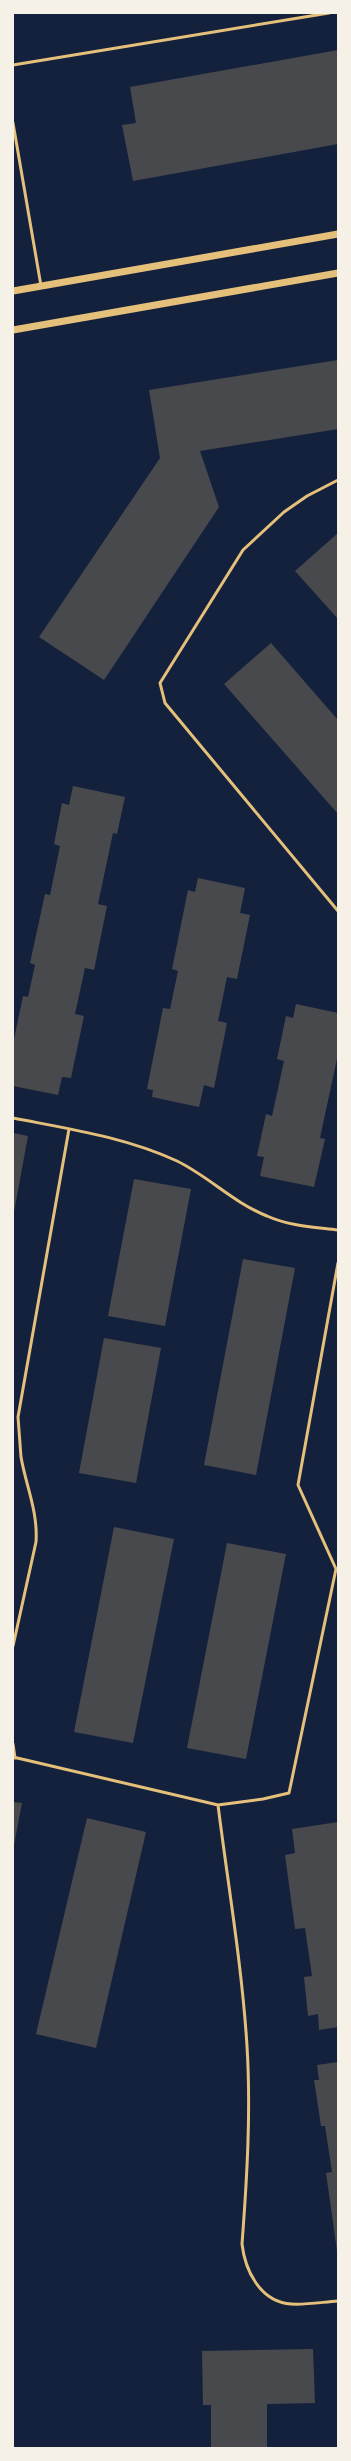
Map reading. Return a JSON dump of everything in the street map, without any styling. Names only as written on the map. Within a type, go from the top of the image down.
[{"type":"street","points":[[13,291],[338,234]]},
{"type":"street","points":[[13,330],[338,272]]},
{"type":"lane","points":[[13,65],[329,13]]},
{"type":"lane","points":[[13,123],[41,286]]},
{"type":"lane","points":[[338,480],[307,496],[284,512],[243,550],[160,684],[165,703],[338,911]]},
{"type":"lane","points":[[13,1118],[108,1136],[143,1147],[177,1161],[267,1216],[289,1223],[338,1230]]},
{"type":"lane","points":[[13,1646],[36,1542],[37,1528],[36,1514],[22,1458],[18,1417],[68,1129]]},
{"type":"lane","points":[[13,1744],[14,1758],[218,1805],[263,1800],[289,1793],[336,1569],[298,1485],[338,1263]]},
{"type":"lane","points":[[218,1805],[241,1979],[247,2046],[249,2113],[242,2244],[244,2260],[250,2275],[260,2287],[279,2300],[290,2304],[338,2300]]},
{"type":"building","points":[[338,50],[338,144],[133,181],[122,125],[136,123],[130,87]]},
{"type":"building","points":[[338,360],[338,429],[200,451],[219,507],[104,680],[39,637],[160,458],[149,390]]},
{"type":"building","points":[[338,533],[338,619],[295,571]]},
{"type":"building","points":[[271,643],[338,720],[338,814],[224,684]]},
{"type":"building","points":[[73,786],[125,797],[117,834],[113,833],[98,904],[107,906],[94,970],[85,968],[75,1014],[84,1016],[71,1078],[62,1077],[58,1095],[13,1086],[13,1044],[23,996],[28,997],[35,965],[30,963],[45,894],[50,895],[60,846],[54,844],[62,803],[69,805]]},
{"type":"building","points":[[198,878],[245,888],[240,913],[250,915],[237,979],[227,977],[218,1021],[227,1023],[214,1088],[204,1085],[199,1107],[152,1097],[153,1090],[147,1089],[163,1008],[170,1009],[178,971],[172,969],[188,890],[195,892]]},
{"type":"building","points":[[296,1004],[338,1013],[338,1054],[320,1138],[325,1139],[314,1187],[260,1176],[264,1157],[257,1156],[266,1114],[272,1116],[284,1061],[277,1059],[286,1016],[293,1018]]},
{"type":"building","points":[[13,1133],[28,1136],[14,1212],[13,1212]]},
{"type":"building","points":[[134,1179],[191,1189],[165,1326],[108,1316]]},
{"type":"building","points":[[243,1259],[295,1268],[256,1475],[204,1465]]},
{"type":"building","points":[[104,1338],[161,1348],[136,1483],[79,1473]]},
{"type":"building","points":[[114,1527],[174,1539],[133,1743],[74,1732]]},
{"type":"building","points":[[227,1543],[286,1554],[246,1759],[187,1748]]},
{"type":"building","points":[[13,1802],[22,1803],[14,1845],[13,1845]]},
{"type":"building","points":[[87,1818],[146,1832],[96,2048],[36,2034]]},
{"type":"building","points":[[338,1822],[338,2027],[319,2030],[318,2014],[308,2016],[304,1977],[312,1976],[305,1928],[295,1929],[285,1855],[295,1853],[292,1829]]},
{"type":"building","points":[[338,2062],[337,2251],[326,2173],[332,2172],[325,2126],[321,2126],[314,2080],[319,2080],[317,2065]]},
{"type":"building","points":[[313,2349],[315,2403],[267,2404],[267,2448],[211,2448],[211,2405],[203,2405],[202,2351]]}]
